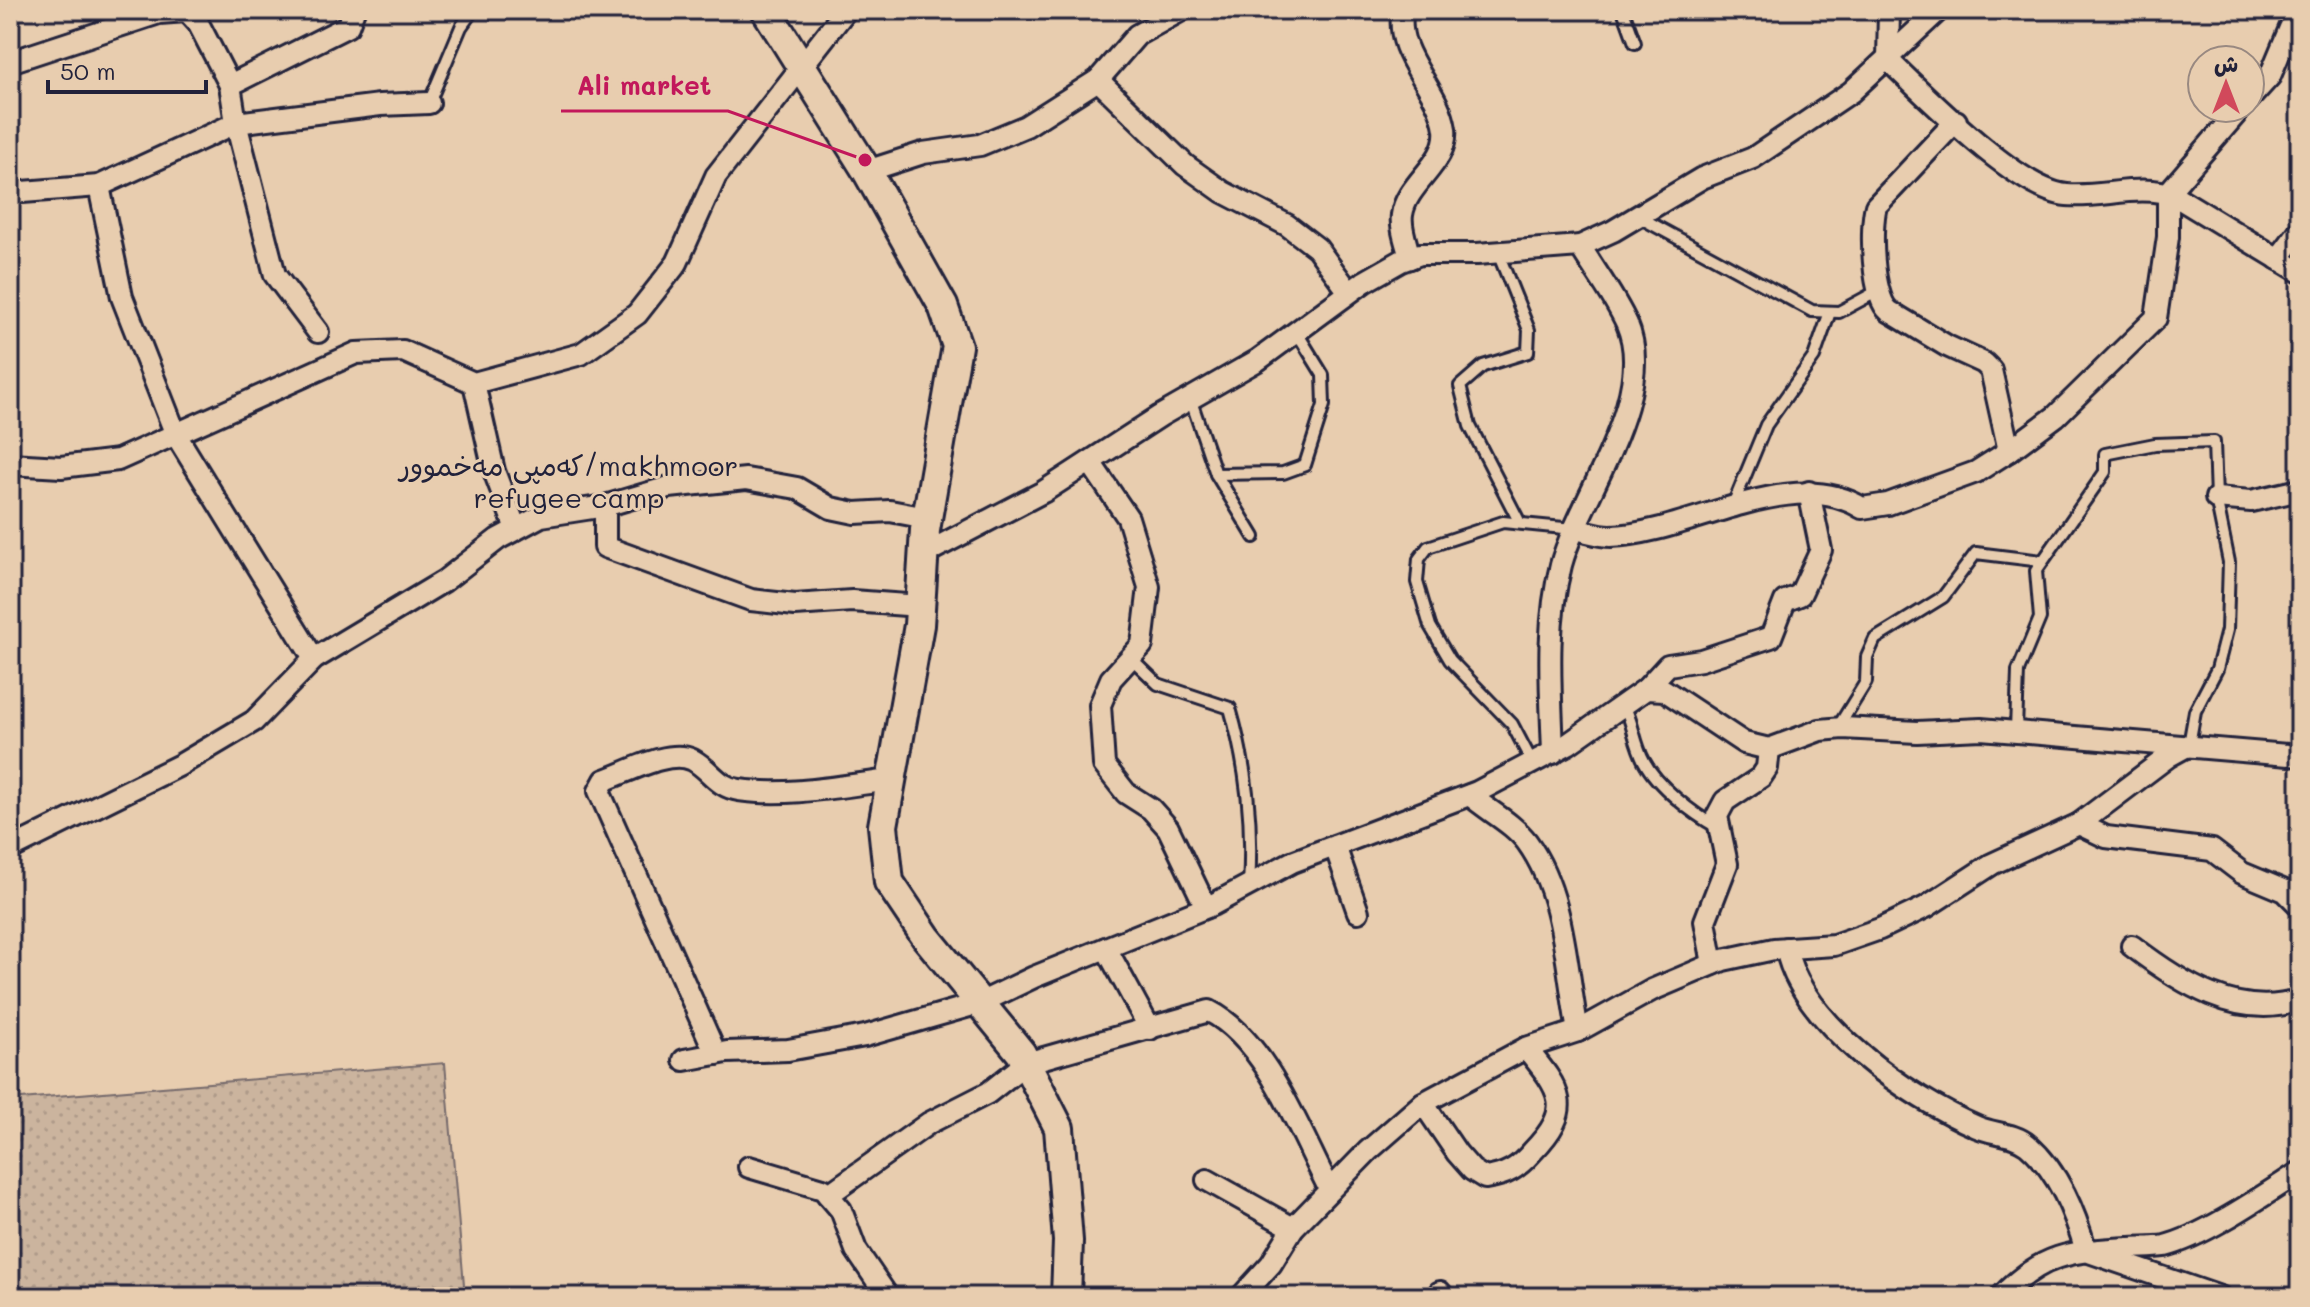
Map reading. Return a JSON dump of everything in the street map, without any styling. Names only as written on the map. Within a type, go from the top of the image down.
[{"type":"street","points":[[230,85],[348,26],[354,10]]},
{"type":"street","points":[[766,10],[867,171],[943,306],[957,346],[927,518],[920,606],[883,826],[889,882],[926,937],[1026,1063],[1059,1128],[1068,1241],[1066,1297]]},
{"type":"street","points":[[10,464],[61,467],[118,460],[356,353],[403,351],[474,383],[581,354],[637,314],[677,263],[716,176],[846,10]]},
{"type":"street","points":[[867,171],[923,153],[980,145],[1026,126],[1098,80],[1137,35],[1182,10]]},
{"type":"street","points":[[1403,10],[1400,23],[1403,40],[1438,105],[1445,132],[1441,153],[1408,199],[1401,216],[1410,258]]},
{"type":"street","points":[[1889,10],[1888,60],[2025,181],[2063,195],[2122,193],[2144,188],[2168,193],[2300,272]]},
{"type":"street","points":[[924,554],[993,520],[1190,398],[1258,360],[1349,292],[1410,258],[1420,254],[1498,253],[1580,246],[1639,217],[1702,178],[1753,158],[1851,92],[1939,10]]},
{"type":"street","points":[[10,62],[159,13],[187,11],[198,23],[230,85],[236,123],[275,275],[318,332]]},
{"type":"street","points":[[2266,80],[2290,28],[2300,25]]},
{"type":"street","points":[[1098,80],[1185,165],[1223,192],[1287,225],[1317,248],[1349,292]]},
{"type":"street","points":[[11,191],[99,186],[236,123],[380,105],[429,103]]},
{"type":"street","points":[[1956,121],[1876,206],[1873,218],[1878,291],[1882,305],[1889,311],[1947,346],[1984,363],[1991,370],[2009,451]]},
{"type":"street","points":[[1574,529],[1610,536],[1680,524],[1733,505],[1809,492],[1843,496],[1862,508],[1888,504],[1976,472],[2056,416],[2156,318],[2168,237],[2168,193],[2227,124]]},
{"type":"street","points":[[99,186],[122,297],[176,435],[314,659]]},
{"type":"street","points":[[2278,259],[2300,230]]},
{"type":"street","points":[[1553,753],[1549,635],[1562,564],[1574,529],[1615,442],[1626,406],[1632,348],[1627,325],[1580,246]]},
{"type":"street","points":[[474,383],[494,471],[516,529]]},
{"type":"street","points":[[1090,462],[1128,518],[1149,587],[1142,645],[1111,679],[1100,705],[1104,765],[1126,793],[1151,809],[1168,828],[1206,907]]},
{"type":"street","points":[[10,849],[180,765],[254,721],[314,659],[444,581],[498,539],[541,516],[605,506],[669,487],[746,479],[797,488],[831,508],[855,513],[890,511],[927,518]]},
{"type":"street","points":[[2216,498],[2251,501],[2300,490]]},
{"type":"street","points":[[684,1060],[716,1054],[788,1050],[865,1036],[980,1003],[1206,907],[1335,846],[1470,795],[1533,764],[1646,689],[1668,665],[1701,660],[1771,637],[1785,601],[1800,595],[1821,550],[1809,492]]},
{"type":"street","points":[[605,506],[605,547],[751,600],[795,605],[852,601],[920,606]]},
{"type":"street","points":[[1646,689],[1664,690],[1744,743],[1769,749],[1820,730],[2016,731],[2300,756]]},
{"type":"street","points":[[1241,1297],[1271,1264],[1293,1228],[1368,1151],[1423,1103],[1526,1048],[1578,1031],[1652,990],[1713,964],[1786,948],[1834,945],[1880,929],[1926,907],[1992,864],[2079,824],[2169,756],[2189,745]]},
{"type":"street","points":[[1713,964],[1705,921],[1727,864],[1717,816],[1725,801],[1761,777],[1767,768],[1769,749]]},
{"type":"street","points":[[716,1054],[599,791],[605,780],[676,757],[693,760],[725,787],[741,790],[794,790],[891,780]]},
{"type":"street","points":[[1470,795],[1511,825],[1527,842],[1540,867],[1556,902],[1578,1031]]},
{"type":"street","points":[[2079,824],[2106,837],[2212,850],[2242,873],[2285,891],[2300,906]]},
{"type":"street","points":[[1335,846],[1358,912]]},
{"type":"street","points":[[2132,946],[2169,974],[2212,998],[2283,1006],[2300,1000]]},
{"type":"street","points":[[1106,948],[1150,1029]]},
{"type":"street","points":[[1786,948],[1790,971],[1809,999],[1868,1060],[1913,1092],[1978,1127],[2027,1144],[2050,1169],[2076,1214],[2086,1251]]},
{"type":"street","points":[[828,1195],[929,1123],[988,1093],[1026,1063],[1209,1011],[1226,1019],[1276,1080],[1330,1190]]},
{"type":"street","points":[[1423,1103],[1472,1170],[1485,1178],[1517,1169],[1558,1121],[1557,1092],[1526,1048]]},
{"type":"street","points":[[749,1167],[788,1176],[823,1189],[841,1210],[856,1250],[888,1297]]},
{"type":"street","points":[[2001,1297],[2020,1277],[2041,1262],[2086,1251],[2165,1246],[2235,1213],[2300,1172]]},
{"type":"street","points":[[1207,1180],[1293,1228]]},
{"type":"street","points":[[2086,1251],[2220,1297]]},
{"type":"lane","points":[[429,103],[461,27],[473,10]]},
{"type":"lane","points":[[1623,10],[1635,43]]},
{"type":"lane","points":[[1639,217],[1772,292],[1812,311],[1839,312],[1878,291]]},
{"type":"lane","points":[[1498,253],[1529,330],[1528,352],[1483,366],[1460,386],[1470,426],[1520,523]]},
{"type":"lane","points":[[1733,505],[1766,425],[1814,357],[1830,312]]},
{"type":"lane","points":[[1216,474],[1283,473],[1305,465],[1324,405],[1323,375],[1296,331]]},
{"type":"lane","points":[[1190,398],[1216,474],[1254,537]]},
{"type":"lane","points":[[2016,731],[2018,671],[2040,618],[2034,584],[2036,571],[2105,472],[2105,454],[2155,444],[2214,442],[2216,498],[2229,562],[2227,630],[2217,669],[2195,711],[2189,745]]},
{"type":"lane","points":[[1533,764],[1512,724],[1450,660],[1430,626],[1417,582],[1419,559],[1428,547],[1503,522],[1574,529]]},
{"type":"lane","points":[[1837,729],[1866,682],[1867,657],[1875,639],[1943,597],[1976,553],[2042,561]]},
{"type":"lane","points":[[1130,657],[1158,684],[1230,708],[1249,788],[1252,831],[1249,885]]},
{"type":"lane","points":[[1623,703],[1633,722],[1644,761],[1691,812],[1719,828]]},
{"type":"shaded area","points":[[445,1063],[465,1297],[10,1297],[10,1100]]},
{"type":"place","name":"Ali market","points":[[865,160]]},
{"type":"district","name":"کەمپی مەخموور/makhmoor refugee camp","points":[[569,481]]}]
